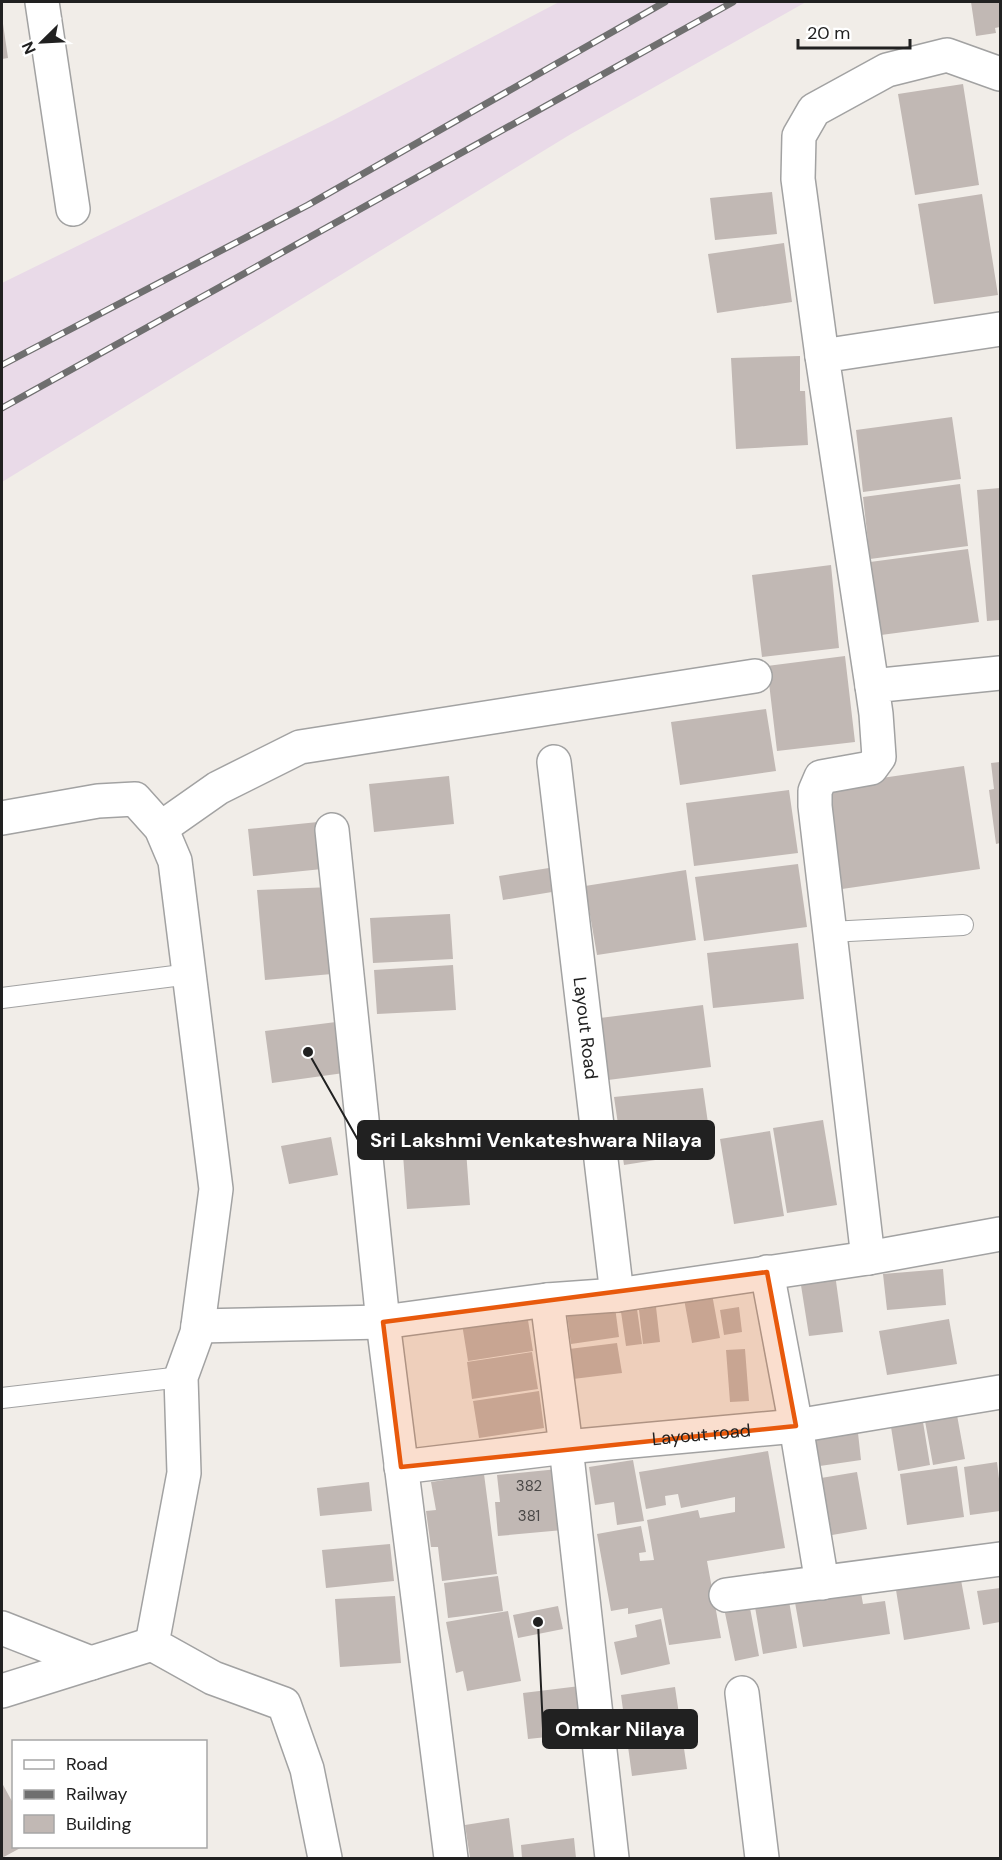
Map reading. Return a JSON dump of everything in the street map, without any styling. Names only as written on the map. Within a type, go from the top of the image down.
[{"type":"street","points":[[42,2],[72,209]]},
{"type":"street","points":[[868,1258],[815,791],[821,777],[871,768],[879,757],[876,714],[798,179],[799,136],[814,110],[887,70],[947,55],[1000,74]]},
{"type":"street","points":[[822,356],[1000,328]]},
{"type":"street","points":[[872,687],[1000,673]]},
{"type":"street","points":[[161,828],[218,788],[300,747],[755,676]]},
{"type":"street","name":"Layout Road","points":[[554,762],[617,1295]]},
{"type":"street","points":[[2,818],[98,801],[135,799],[161,828],[175,861],[216,1189],[198,1326],[181,1377],[184,1473],[152,1644]]},
{"type":"street","points":[[332,830],[383,1322],[451,1858]]},
{"type":"street","points":[[198,1326],[383,1322],[547,1299],[617,1295],[868,1258],[1000,1234]]},
{"type":"street","points":[[767,1272],[822,1583]]},
{"type":"street","points":[[547,1299],[612,1858]]},
{"type":"street","name":"Layout road","points":[[401,1467],[566,1447],[796,1426],[1000,1392]]},
{"type":"street","points":[[726,1595],[1000,1559]]},
{"type":"street","points":[[2,1628],[91,1663]]},
{"type":"street","points":[[2,1690],[152,1644],[213,1678],[284,1704],[307,1769],[325,1858]]},
{"type":"street","points":[[742,1693],[762,1858]]},
{"type":"lane","points":[[830,932],[963,925]]},
{"type":"lane","points":[[2,998],[190,974]]},
{"type":"lane","points":[[2,1398],[181,1377]]},
{"type":"highlighted area","points":[[767,1272],[796,1426],[401,1467],[383,1322]]},
{"type":"shaded area","points":[[559,2],[806,2],[571,134],[2,482],[2,283],[332,121]]},
{"type":"building","points":[[971,2],[1000,2],[1000,27],[995,28],[996,33],[976,36]]},
{"type":"building","points":[[2,17],[8,58],[2,59]]},
{"type":"building","points":[[963,84],[979,185],[915,195],[898,94]]},
{"type":"building","points":[[772,192],[777,234],[715,240],[710,198]]},
{"type":"building","points":[[982,194],[998,295],[934,304],[918,204]]},
{"type":"building","points":[[784,243],[792,302],[717,313],[708,254]]},
{"type":"building","points":[[800,356],[800,391],[805,391],[808,445],[736,449],[731,358]]},
{"type":"building","points":[[952,417],[961,479],[863,492],[856,430]]},
{"type":"building","points":[[960,484],[968,546],[870,559],[863,497]]},
{"type":"building","points":[[1000,488],[1000,620],[987,621],[977,490]]},
{"type":"building","points":[[968,549],[979,622],[881,635],[870,562]]},
{"type":"building","points":[[831,565],[839,648],[762,657],[752,575]]},
{"type":"building","points":[[845,656],[855,742],[777,751],[767,666]]},
{"type":"building","points":[[766,709],[776,771],[680,785],[671,722]]},
{"type":"building","points":[[1000,762],[1000,843],[996,844],[989,790],[994,789],[991,763]]},
{"type":"building","points":[[964,766],[980,869],[842,889],[827,786]]},
{"type":"building","points":[[449,776],[454,824],[374,832],[369,784]]},
{"type":"building","points":[[789,790],[798,853],[694,866],[686,803]]},
{"type":"building","points":[[328,821],[332,868],[253,876],[248,829]]},
{"type":"building","points":[[798,864],[807,927],[704,941],[695,877]]},
{"type":"building","points":[[549,868],[552,892],[503,900],[499,876]]},
{"type":"building","points":[[686,870],[696,940],[597,955],[585,886]]},
{"type":"building","points":[[332,887],[343,973],[265,980],[257,890]]},
{"type":"building","points":[[450,914],[453,959],[373,963],[370,918]]},
{"type":"building","points":[[798,943],[804,999],[713,1008],[707,953]]},
{"type":"building","points":[[453,965],[456,1010],[377,1014],[374,970]]},
{"type":"building","points":[[703,1005],[711,1067],[608,1080],[600,1018]]},
{"type":"building","points":[[344,1021],[351,1072],[272,1083],[265,1031]]},
{"type":"building","points":[[703,1088],[712,1151],[624,1165],[614,1097]]},
{"type":"building","points":[[823,1120],[837,1205],[787,1213],[773,1128]]},
{"type":"building","points":[[770,1131],[784,1216],[734,1224],[720,1139]]},
{"type":"building","points":[[465,1136],[470,1205],[407,1209],[402,1141]]},
{"type":"building","points":[[331,1137],[338,1175],[289,1184],[281,1146]]},
{"type":"building","points":[[943,1269],[946,1305],[887,1310],[883,1274]]},
{"type":"building","points":[[835,1274],[843,1332],[809,1336],[800,1279]]},
{"type":"building","points":[[712,1294],[720,1338],[692,1343],[684,1299]]},
{"type":"building","points":[[615,1307],[619,1337],[571,1344],[567,1314]]},
{"type":"building","points":[[656,1307],[660,1342],[643,1344],[639,1310]]},
{"type":"building","points":[[739,1307],[742,1332],[724,1335],[720,1310]]},
{"type":"building","points":[[637,1309],[642,1344],[626,1346],[621,1312]]},
{"type":"building","points":[[527,1314],[533,1351],[468,1361],[462,1324]]},
{"type":"building","points":[[949,1319],[957,1364],[887,1375],[879,1331]]},
{"type":"building","points":[[617,1343],[622,1373],[573,1379],[569,1349]]},
{"type":"building","points":[[745,1349],[749,1401],[730,1402],[726,1350]]},
{"type":"building","points":[[532,1352],[538,1389],[472,1399],[467,1362]]},
{"type":"building","points":[[539,1391],[544,1428],[479,1438],[473,1401]]},
{"type":"building","points":[[957,1415],[965,1459],[933,1465],[925,1421]]},
{"type":"building","points":[[923,1422],[930,1465],[898,1471],[891,1427]]},
{"type":"building","points":[[858,1433],[861,1460],[813,1467],[809,1440]]},
{"type":"building","points":[[768,1451],[785,1548],[707,1561],[721,1638],[669,1645],[662,1608],[628,1614],[628,1608],[611,1611],[597,1534],[641,1526],[646,1552],[639,1553],[640,1561],[654,1560],[647,1520],[698,1510],[700,1518],[735,1512],[735,1497],[681,1508],[678,1494],[665,1496],[666,1505],[646,1509],[639,1472]]},
{"type":"building","points":[[633,1460],[644,1521],[617,1525],[614,1502],[595,1505],[589,1467]]},
{"type":"building","points":[[997,1462],[1000,1511],[970,1515],[964,1467]]},
{"type":"building","points":[[957,1466],[964,1517],[907,1525],[900,1474]]},
{"type":"building","points":[[558,1469],[563,1530],[498,1536],[495,1502],[500,1502],[497,1475]]},
{"type":"building","points":[[857,1472],[867,1529],[832,1535],[821,1478]]},
{"type":"building","points":[[484,1474],[497,1574],[442,1581],[438,1547],[431,1547],[426,1511],[436,1510],[431,1482]]},
{"type":"building","points":[[369,1482],[372,1511],[320,1516],[317,1488]]},
{"type":"building","points":[[390,1544],[394,1581],[326,1588],[322,1550]]},
{"type":"building","points":[[498,1576],[503,1611],[448,1618],[444,1583]]},
{"type":"building","points":[[961,1580],[970,1629],[904,1640],[896,1590]]},
{"type":"building","points":[[860,1587],[863,1604],[885,1601],[890,1634],[803,1647],[794,1597]]},
{"type":"building","points":[[1000,1588],[1000,1622],[983,1625],[977,1591]]},
{"type":"building","points":[[788,1595],[797,1648],[763,1654],[754,1601]]},
{"type":"building","points":[[395,1596],[401,1663],[340,1667],[335,1599]]},
{"type":"building","points":[[558,1606],[563,1629],[518,1638],[513,1615]]},
{"type":"building","points":[[750,1608],[759,1656],[735,1661],[725,1613]]},
{"type":"building","points":[[508,1611],[521,1681],[467,1691],[463,1671],[456,1673],[446,1622]]},
{"type":"building","points":[[661,1619],[670,1664],[621,1675],[614,1642],[637,1637],[635,1625]]},
{"type":"building","points":[[580,1686],[585,1733],[528,1739],[523,1693]]},
{"type":"building","points":[[675,1687],[687,1769],[632,1776],[621,1695]]},
{"type":"building","points":[[2,1783],[12,1801],[12,1848],[20,1848],[2,1858]]},
{"type":"building","points":[[509,1818],[514,1858],[470,1858],[465,1825]]},
{"type":"building","points":[[574,1838],[576,1858],[522,1858],[521,1845]]},
{"type":"railway","points":[[2,365],[308,205],[665,2]]},
{"type":"railway","points":[[2,408],[733,2]]},
{"type":"place","name":"Sri Lakshmi Venkateshwara Nilaya","points":[[308,1052]]},
{"type":"place","name":"Omkar Nilaya","points":[[538,1622]]}]
